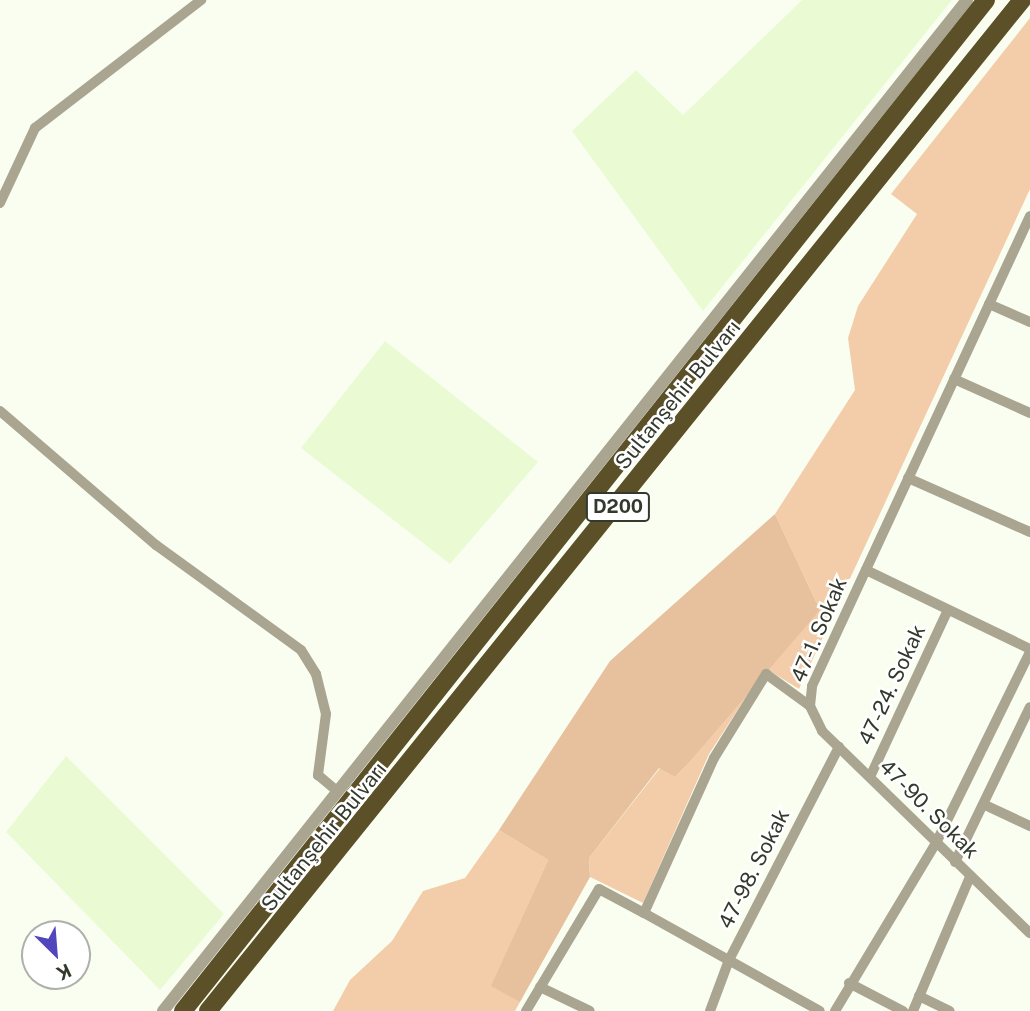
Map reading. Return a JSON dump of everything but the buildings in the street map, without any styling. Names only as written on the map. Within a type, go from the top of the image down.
[{"type":"highway","name":"Sultanşehir Bulvarı","points":[[183,1011],[986,0]]},
{"type":"highway","name":"Sultanşehir Bulvarı","points":[[208,1011],[1022,0]]},
{"type":"street","points":[[0,203],[34,128],[201,0]]},
{"type":"street","name":"Sultanşehir Bulvarı","points":[[163,1011],[967,0]]},
{"type":"street","name":"47-1. Sokak","points":[[810,706],[812,686],[1030,216]]},
{"type":"street","points":[[989,304],[1030,322]]},
{"type":"street","points":[[954,379],[1030,413]]},
{"type":"street","points":[[0,411],[156,545],[301,650],[316,674],[326,714],[318,775],[338,792]]},
{"type":"street","points":[[908,478],[1030,532]]},
{"type":"street","points":[[835,1011],[849,983],[936,843],[1030,651],[866,570]]},
{"type":"street","name":"47-24. Sokak","points":[[870,777],[948,610]]},
{"type":"street","name":"47-1. Sokak","points":[[644,914],[713,758],[766,674],[810,706]]},
{"type":"street","name":"47-90. Sokak","points":[[810,706],[839,747],[1030,933]]},
{"type":"street","points":[[955,862],[1026,728],[1030,707]]},
{"type":"street","name":"47-98. Sokak","points":[[710,1011],[729,960],[839,747]]},
{"type":"street","points":[[985,805],[1030,826]]},
{"type":"street","points":[[913,1011],[970,877]]},
{"type":"street","points":[[526,1011],[599,889],[820,1011]]},
{"type":"street","points":[[849,983],[903,1011]]},
{"type":"street","points":[[540,987],[590,1011]]},
{"type":"street","points":[[919,996],[950,1011]]},
{"type":"shaded area","points":[[802,0],[952,0],[703,311],[572,131],[636,70],[683,115]]},
{"type":"shaded area","points":[[1030,18],[1030,189],[799,689],[765,668],[709,754],[643,903],[590,877],[589,858],[660,768],[675,777],[765,667],[820,610],[775,514],[855,390],[848,338],[858,306],[917,214],[891,194]]},
{"type":"shaded area","points":[[385,341],[538,462],[450,564],[301,448]]},
{"type":"shaded area","points":[[775,514],[820,610],[675,777],[659,768],[589,858],[590,877],[520,1002],[491,986],[548,860],[499,830],[610,661]]},
{"type":"shaded area","points":[[66,756],[224,914],[160,990],[6,832]]},
{"type":"shaded area","points":[[499,830],[548,860],[492,985],[520,1002],[515,1011],[333,1011],[350,980],[392,941],[423,891],[465,878]]}]
